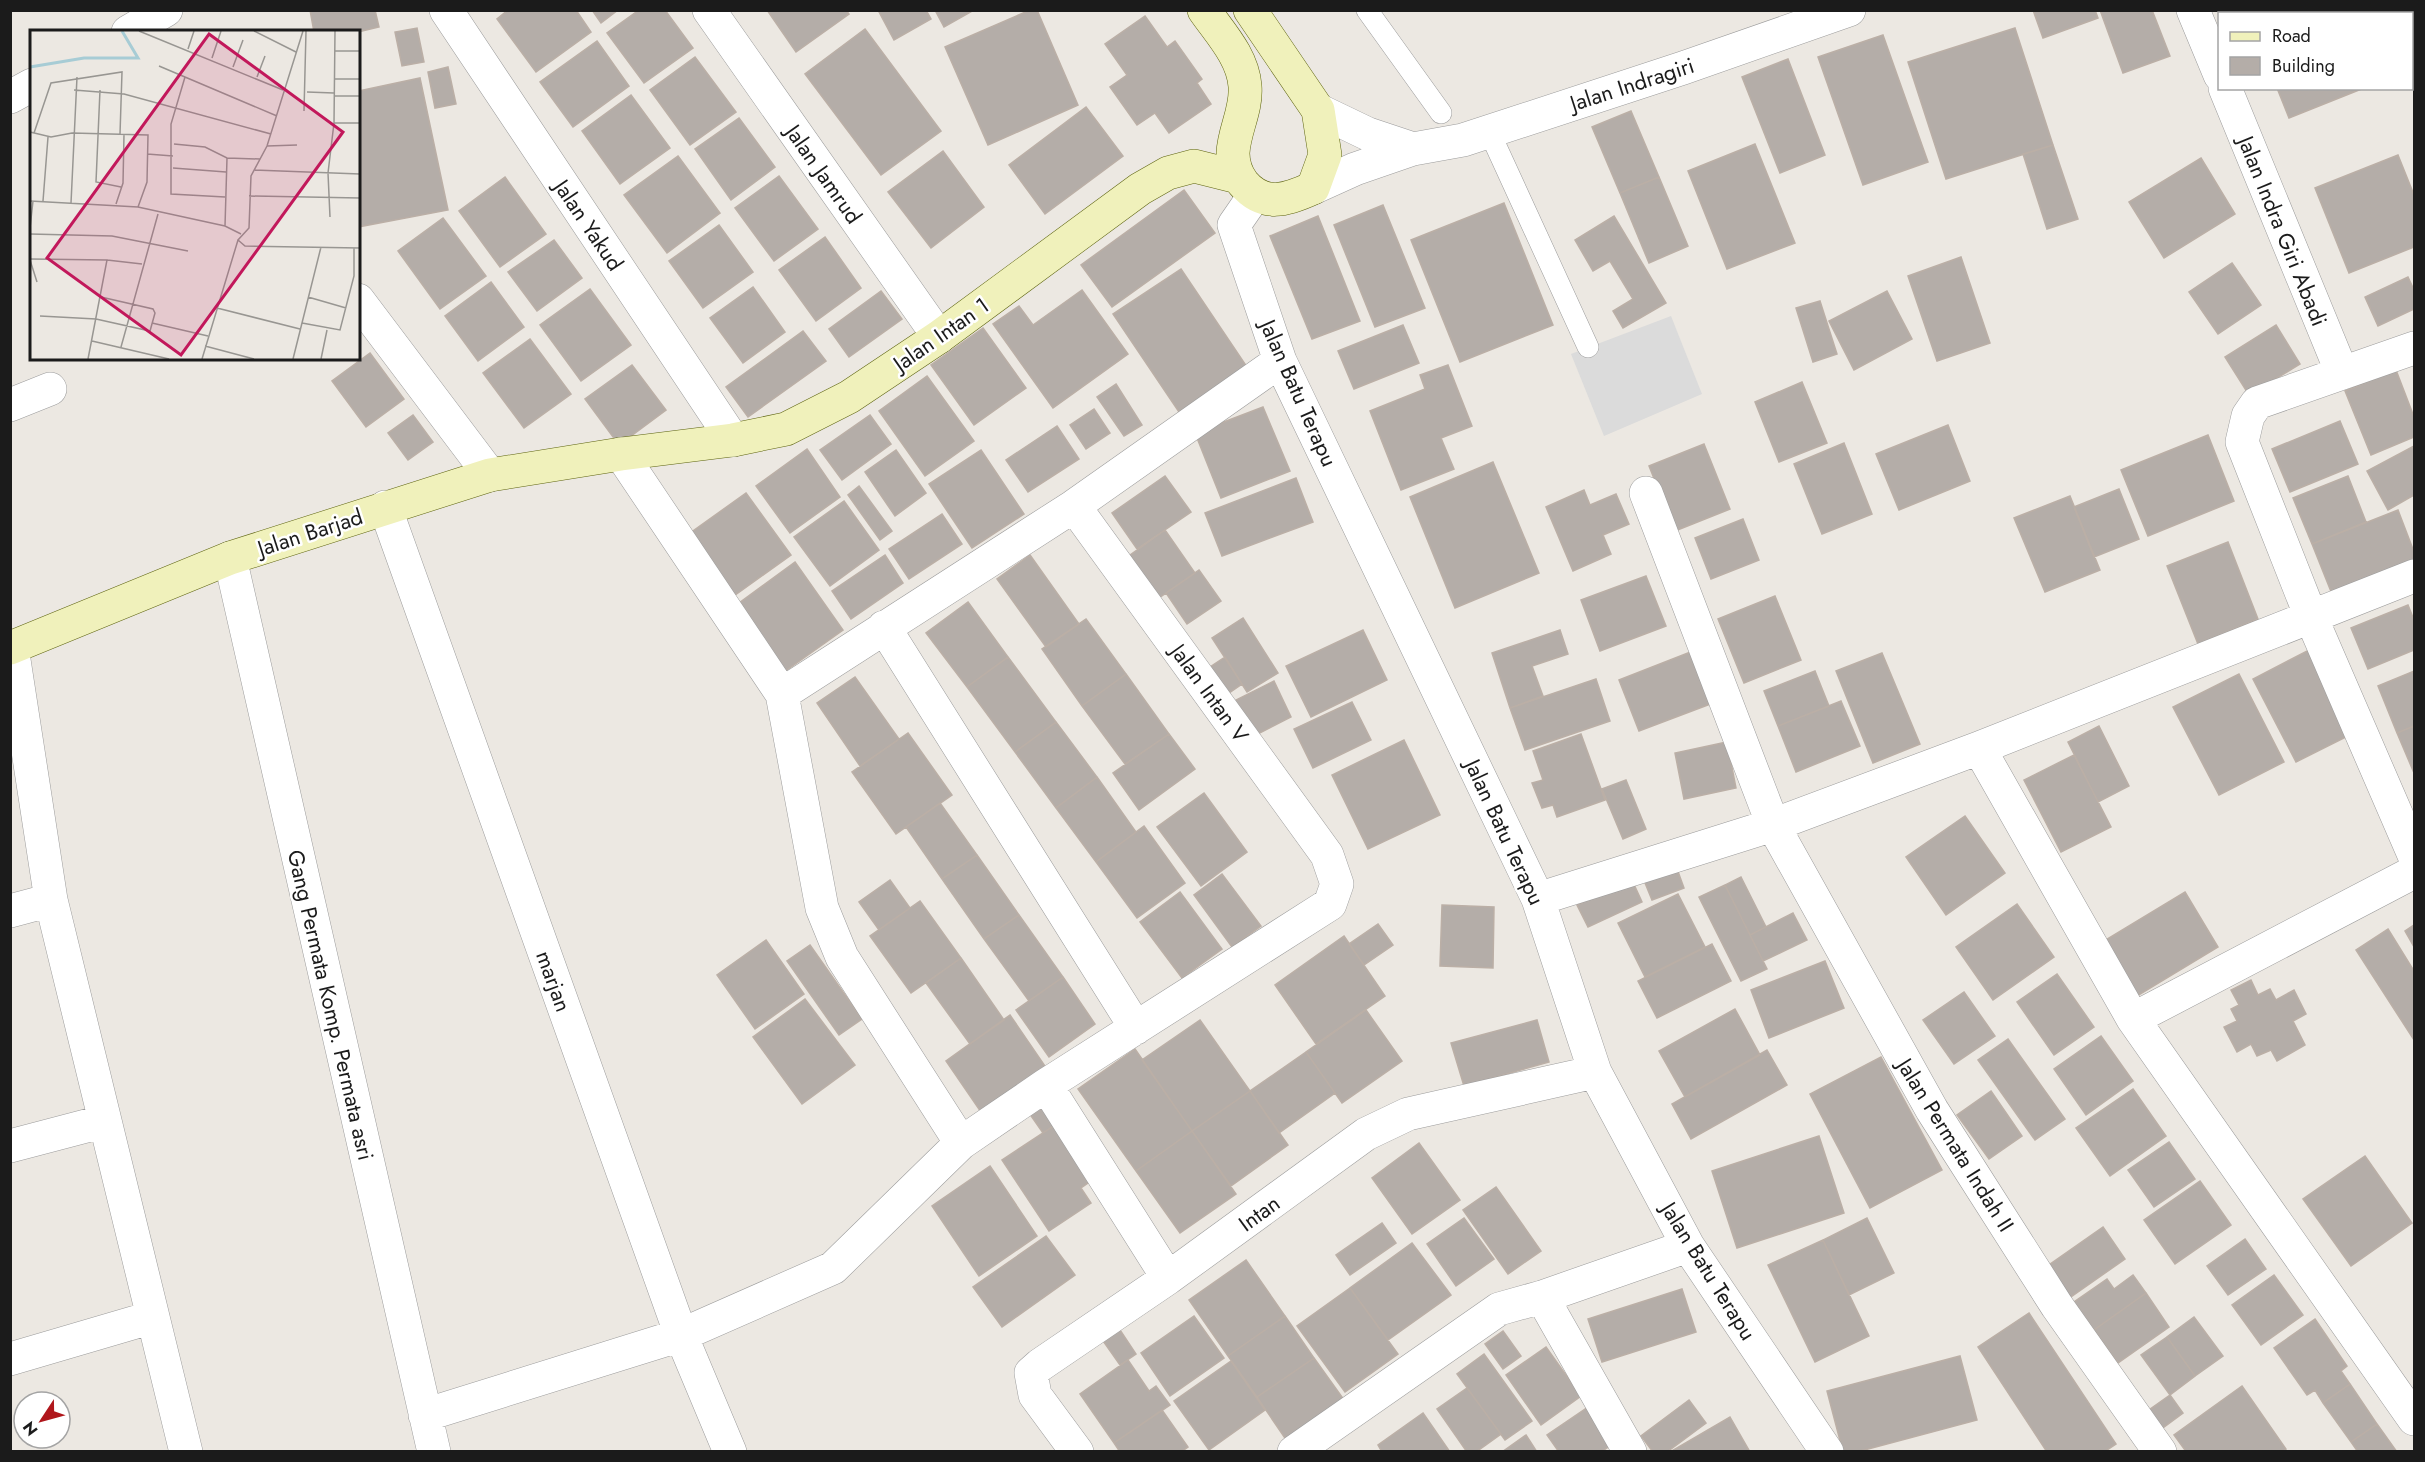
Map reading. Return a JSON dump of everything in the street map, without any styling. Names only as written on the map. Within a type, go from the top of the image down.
[{"type":"main road","points":[[1204,10],[1239,60],[1245,85],[1245,109],[1237,130],[1233,155],[1246,186]]},
{"type":"main road","points":[[1250,10],[1318,110],[1325,155],[1313,188]]},
{"type":"main road","name":"Jalan Intan 1","points":[[621,454],[733,440],[786,429],[849,397],[939,338],[1140,189],[1168,173],[1194,166],[1275,200],[1294,196],[1313,188]]},
{"type":"main road","name":"Jalan Barjad","points":[[11,647],[230,558],[385,507],[490,475],[621,454]]},
{"type":"street","points":[[131,30],[166,10]]},
{"type":"street","name":"Jalan Yakud","points":[[446,10],[733,440]]},
{"type":"street","name":"Jalan Jamrud","points":[[709,10],[939,338]]},
{"type":"street","name":"Jalan Indragiri","points":[[1313,188],[1355,169],[1413,149],[1463,140],[1849,10]]},
{"type":"street","points":[[2193,10],[2218,70]]},
{"type":"street","points":[[10,97],[30,86]]},
{"type":"street","name":"Jalan Indra Giri Abadi","points":[[2226,90],[2342,373]]},
{"type":"street","name":"Jalan Indragiri","points":[[1318,110],[1368,134],[1413,149]]},
{"type":"street","name":"Jalan Batu Terapu","points":[[1246,186],[1234,225],[1280,361],[1538,899],[1595,1072],[1688,1246],[1827,1452]]},
{"type":"street","points":[[360,303],[490,475]]},
{"type":"street","points":[[2415,348],[2257,403],[2248,416],[2242,442],[2311,617],[2415,855]]},
{"type":"street","points":[[782,694],[1074,506],[1280,361]]},
{"type":"street","points":[[10,405],[50,389]]},
{"type":"street","points":[[621,454],[782,694],[822,908],[842,957],[961,1143]]},
{"type":"street","name":"Jalan Permata Indah II","points":[[1646,493],[1773,825],[1932,1110],[2057,1306],[2160,1452]]},
{"type":"street","name":"Jalan Intan V","points":[[1074,506],[1327,855],[1337,884],[1330,904],[1136,1028]]},
{"type":"street","name":"marjan","points":[[385,507],[681,1335],[730,1452]]},
{"type":"street","name":"Gang Permata Komp. Permata asri","points":[[230,558],[434,1452]]},
{"type":"street","points":[[1538,899],[1773,825],[1979,748],[2415,576]]},
{"type":"street","points":[[425,1415],[681,1335],[833,1268],[961,1143],[1136,1028],[884,627]]},
{"type":"street","points":[[11,647],[51,900],[186,1452]]},
{"type":"street","points":[[1979,748],[2133,1019],[2415,1419]]},
{"type":"street","points":[[2133,1019],[2415,872]]},
{"type":"street","points":[[10,911],[51,900]]},
{"type":"street","name":"Intan","points":[[1077,1452],[1035,1395],[1031,1373],[1168,1278],[1366,1134],[1408,1114],[1595,1072]]},
{"type":"street","points":[[1046,1085],[1168,1278]]},
{"type":"street","points":[[10,1146],[105,1121]]},
{"type":"street","points":[[1294,1452],[1499,1309],[1542,1297],[1688,1246]]},
{"type":"street","points":[[1542,1297],[1630,1452]]},
{"type":"street","points":[[10,1359],[153,1317]]},
{"type":"lane","points":[[1367,10],[1441,113]]},
{"type":"lane","points":[[1489,131],[1588,347]]},
{"type":"shaded area","points":[[1671,316],[1702,394],[1604,436],[1571,354]]},
{"type":"building","points":[[310,10],[375,10],[379,27],[360,32],[314,30]]},
{"type":"building","points":[[508,10],[576,10],[591,32],[536,72],[497,19]]},
{"type":"building","points":[[592,10],[618,10],[601,23]]},
{"type":"building","points":[[639,10],[665,10],[693,48],[644,83],[607,33]]},
{"type":"building","points":[[767,10],[846,10],[849,14],[796,52]]},
{"type":"building","points":[[878,10],[926,10],[931,19],[894,40]]},
{"type":"building","points":[[935,10],[974,10],[944,27]]},
{"type":"building","points":[[1030,10],[1037,10],[1078,105],[988,145],[945,47]]},
{"type":"building","points":[[2033,10],[2095,10],[2098,18],[2043,38]]},
{"type":"building","points":[[2100,10],[2152,10],[2170,56],[2123,73]]},
{"type":"building","points":[[2414,10],[2414,40],[2413,12],[2392,12]]},
{"type":"building","points":[[1145,16],[1167,47],[1175,41],[1202,79],[1197,83],[1211,104],[1169,133],[1155,113],[1137,125],[1110,87],[1127,75],[1105,44]]},
{"type":"building","points":[[417,28],[424,62],[402,66],[395,32]]},
{"type":"building","points":[[2015,28],[2053,145],[1946,179],[1908,62]]},
{"type":"building","points":[[865,29],[941,131],[881,175],[805,74]]},
{"type":"building","points":[[1883,35],[1928,162],[1863,185],[1818,57]]},
{"type":"building","points":[[597,41],[629,86],[573,127],[540,82]]},
{"type":"building","points":[[695,57],[736,112],[690,145],[650,90]]},
{"type":"building","points":[[1788,59],[1825,155],[1780,173],[1742,77]]},
{"type":"building","points":[[448,67],[456,104],[435,108],[428,72]]},
{"type":"building","points":[[420,78],[448,210],[360,227],[360,91]]},
{"type":"building","points":[[2278,90],[2359,90],[2289,118]]},
{"type":"building","points":[[631,95],[670,148],[620,184],[582,131]]},
{"type":"building","points":[[1086,107],[1123,156],[1045,214],[1009,165]]},
{"type":"building","points":[[1631,111],[1659,177],[1620,193],[1592,127]]},
{"type":"building","points":[[739,118],[775,167],[731,200],[695,149]]},
{"type":"building","points":[[1755,144],[1795,243],[1727,269],[1688,171]]},
{"type":"building","points":[[2053,145],[2078,219],[2047,229],[2023,154]]},
{"type":"building","points":[[943,151],[984,207],[931,248],[888,192]]},
{"type":"building","points":[[2398,155],[2414,195],[2414,247],[2349,273],[2315,188]]},
{"type":"building","points":[[678,156],[720,213],[667,253],[624,195]]},
{"type":"building","points":[[2201,158],[2235,214],[2164,258],[2129,202]]},
{"type":"building","points":[[779,176],[818,229],[774,261],[735,208]]},
{"type":"building","points":[[505,177],[546,234],[500,267],[459,211]]},
{"type":"building","points":[[1659,177],[1688,246],[1649,263],[1620,193]]},
{"type":"building","points":[[1184,190],[1215,233],[1112,307],[1081,265]]},
{"type":"building","points":[[1504,203],[1553,325],[1460,362],[1411,240]]},
{"type":"building","points":[[1383,205],[1425,308],[1375,327],[1334,225]]},
{"type":"building","points":[[1318,216],[1360,321],[1312,339],[1270,236]]},
{"type":"building","points":[[1614,216],[1666,303],[1623,328],[1613,311],[1633,299],[1610,261],[1593,271],[1575,240]]},
{"type":"building","points":[[443,218],[486,276],[440,309],[398,251]]},
{"type":"building","points":[[719,225],[753,272],[703,308],[669,261]]},
{"type":"building","points":[[825,237],[861,288],[816,321],[779,270]]},
{"type":"building","points":[[554,240],[582,278],[537,311],[508,272]]},
{"type":"building","points":[[1961,257],[1990,343],[1937,361],[1908,276]]},
{"type":"building","points":[[2232,263],[2261,305],[2218,334],[2189,292]]},
{"type":"building","points":[[1181,269],[1247,367],[1179,412],[1113,314]]},
{"type":"building","points":[[2408,277],[2414,290],[2414,309],[2378,326],[2365,297]]},
{"type":"building","points":[[491,282],[524,327],[478,361],[445,316]]},
{"type":"building","points":[[753,287],[785,332],[743,363],[710,318]]},
{"type":"building","points":[[590,289],[631,345],[581,381],[540,325]]},
{"type":"building","points":[[1082,290],[1128,354],[1053,408],[993,324],[1019,306],[1033,325]]},
{"type":"building","points":[[881,291],[902,319],[849,357],[829,329]]},
{"type":"building","points":[[1887,291],[1912,339],[1854,370],[1829,321]]},
{"type":"building","points":[[1820,301],[1837,354],[1813,362],[1796,308]]},
{"type":"building","points":[[1403,325],[1419,363],[1354,389],[1338,351]]},
{"type":"building","points":[[2276,325],[2300,364],[2249,395],[2225,357]]},
{"type":"building","points":[[983,328],[1026,388],[974,425],[931,365]]},
{"type":"building","points":[[803,331],[826,361],[748,417],[726,387]]},
{"type":"building","points":[[530,339],[571,394],[524,428],[483,373]]},
{"type":"building","points":[[370,353],[404,399],[366,427],[332,381]]},
{"type":"building","points":[[632,365],[666,410],[619,445],[585,399]]},
{"type":"building","points":[[1448,365],[1472,426],[1441,438],[1454,469],[1401,490],[1370,411],[1425,389],[1420,375]]},
{"type":"building","points":[[2396,370],[2414,417],[2414,437],[2371,455],[2345,391]]},
{"type":"building","points":[[927,376],[974,441],[925,476],[879,411]]},
{"type":"building","points":[[1802,382],[1827,443],[1779,462],[1755,402]]},
{"type":"building","points":[[1116,384],[1142,425],[1124,436],[1097,397]]},
{"type":"building","points":[[1263,407],[1290,471],[1221,498],[1195,433]]},
{"type":"building","points":[[1094,409],[1110,433],[1086,449],[1070,425]]},
{"type":"building","points":[[413,415],[433,442],[408,460],[388,433]]},
{"type":"building","points":[[870,415],[891,444],[842,480],[820,450]]},
{"type":"building","points":[[2340,421],[2358,464],[2290,492],[2272,449]]},
{"type":"building","points":[[1948,425],[1970,481],[1899,510],[1876,454]]},
{"type":"building","points":[[1057,426],[1079,459],[1028,492],[1006,460]]},
{"type":"building","points":[[2208,435],[2234,501],[2148,536],[2121,470]]},
{"type":"building","points":[[1844,443],[1872,514],[1822,534],[1794,464]]},
{"type":"building","points":[[1704,444],[1730,509],[1675,531],[1649,466]]},
{"type":"building","points":[[2414,446],[2414,495],[2388,510],[2367,471]]},
{"type":"building","points":[[807,449],[840,497],[790,533],[756,486]]},
{"type":"building","points":[[896,450],[926,493],[895,516],[865,472]]},
{"type":"building","points":[[981,450],[1024,514],[972,548],[929,484]]},
{"type":"building","points":[[1493,462],[1539,573],[1455,608],[1410,497]]},
{"type":"building","points":[[1165,476],[1191,512],[1137,549],[1112,513]]},
{"type":"building","points":[[2348,476],[2366,522],[2312,544],[2293,498]]},
{"type":"building","points":[[1296,478],[1313,522],[1222,556],[1205,513]]},
{"type":"building","points":[[859,486],[892,531],[880,540],[848,495]]},
{"type":"building","points":[[2119,489],[2139,539],[2094,557],[2074,507]]},
{"type":"building","points":[[1584,490],[1590,505],[1616,494],[1629,524],[1603,535],[1611,554],[1573,571],[1546,507]]},
{"type":"building","points":[[746,493],[791,555],[731,598],[686,536]]},
{"type":"building","points":[[2070,496],[2100,570],[2045,592],[2014,518]]},
{"type":"building","points":[[844,501],[879,550],[830,586],[794,537]]},
{"type":"building","points":[[2398,510],[2414,552],[2414,567],[2334,599],[2312,544]]},
{"type":"building","points":[[942,514],[962,544],[909,579],[889,549]]},
{"type":"building","points":[[1743,519],[1759,560],[1711,579],[1695,538]]},
{"type":"building","points":[[1165,530],[1195,573],[1156,600],[1126,558]]},
{"type":"building","points":[[2228,542],[2258,619],[2198,644],[2167,566]]},
{"type":"building","points":[[885,555],[903,583],[851,619],[832,591]]},
{"type":"building","points":[[1030,555],[1079,624],[1046,647],[997,579]]},
{"type":"building","points":[[795,562],[843,630],[784,672],[735,606]]},
{"type":"building","points":[[1199,570],[1221,601],[1187,624],[1166,593]]},
{"type":"building","points":[[1646,576],[1666,626],[1600,651],[1581,600]]},
{"type":"building","points":[[1775,596],[1801,660],[1744,683],[1718,619]]},
{"type":"building","points":[[968,602],[1008,657],[967,687],[926,633]]},
{"type":"building","points":[[2408,605],[2414,620],[2414,650],[2368,669],[2351,628]]},
{"type":"building","points":[[1243,618],[1278,673],[1247,692],[1212,638]]},
{"type":"building","points":[[1086,619],[1126,674],[1082,706],[1042,649]]},
{"type":"building","points":[[1363,630],[1387,680],[1311,717],[1286,666]]},
{"type":"building","points":[[1560,630],[1568,654],[1532,666],[1543,696],[1510,708],[1492,653]]},
{"type":"building","points":[[2311,649],[2354,733],[2296,762],[2253,679]]},
{"type":"building","points":[[1693,651],[1713,703],[1639,731],[1619,680]]},
{"type":"building","points":[[1882,653],[1920,744],[1873,763],[1836,671]]},
{"type":"building","points":[[1008,657],[1056,722],[1015,752],[967,687]]},
{"type":"building","points":[[1225,657],[1242,684],[1219,700],[1201,673]]},
{"type":"building","points":[[1815,671],[1829,706],[1778,726],[1764,691]]},
{"type":"building","points":[[2414,671],[2414,726],[2397,733],[2378,686]]},
{"type":"building","points":[[1126,674],[1169,734],[1125,764],[1082,706]]},
{"type":"building","points":[[2239,674],[2284,762],[2219,795],[2173,707]]},
{"type":"building","points":[[855,677],[899,739],[860,766],[817,703]]},
{"type":"building","points":[[1596,679],[1610,721],[1525,750],[1510,708]]},
{"type":"building","points":[[1274,681],[1291,717],[1250,738],[1232,702]]},
{"type":"building","points":[[1841,701],[1860,746],[1796,772],[1778,726]]},
{"type":"building","points":[[1352,702],[1371,740],[1313,768],[1294,729]]},
{"type":"building","points":[[1056,722],[1097,777],[1056,808],[1015,752]]},
{"type":"building","points":[[2099,726],[2129,786],[2098,802],[2068,742]]},
{"type":"building","points":[[2414,726],[2414,773],[2397,733]]},
{"type":"building","points":[[908,733],[952,795],[896,834],[852,772]]},
{"type":"building","points":[[1169,734],[1195,769],[1139,810],[1113,773]]},
{"type":"building","points":[[1581,734],[1605,800],[1557,817],[1553,805],[1542,808],[1532,783],[1543,780],[1533,751]]},
{"type":"building","points":[[1404,740],[1440,815],[1368,849],[1332,775]]},
{"type":"building","points":[[1727,742],[1736,788],[1684,799],[1675,753]]},
{"type":"building","points":[[2074,755],[2111,827],[2061,852],[2024,780]]},
{"type":"building","points":[[1097,777],[1136,832],[1096,862],[1056,808]]},
{"type":"building","points":[[1626,780],[1646,829],[1623,839],[1602,789]]},
{"type":"building","points":[[1204,793],[1247,852],[1201,886],[1157,827]]},
{"type":"building","points":[[940,803],[977,855],[942,879],[906,827]]},
{"type":"building","points":[[1965,816],[2005,873],[1946,915],[1906,857]]},
{"type":"building","points":[[1144,826],[1185,883],[1137,918],[1096,862]]},
{"type":"building","points":[[977,855],[1019,915],[984,939],[942,879]]},
{"type":"building","points":[[1676,866],[1684,888],[1652,900],[1643,878]]},
{"type":"building","points":[[1222,874],[1261,926],[1232,947],[1194,895]]},
{"type":"building","points":[[1741,877],[1766,927],[1750,935],[1725,885]]},
{"type":"building","points":[[890,880],[910,908],[879,930],[859,902]]},
{"type":"building","points":[[1632,880],[1642,902],[1588,927],[1577,905]]},
{"type":"building","points":[[1725,885],[1767,969],[1741,981],[1699,897]]},
{"type":"building","points":[[1180,892],[1222,949],[1182,978],[1140,922]]},
{"type":"building","points":[[2185,892],[2218,947],[2137,996],[2104,941]]},
{"type":"building","points":[[1678,894],[1705,947],[1645,977],[1618,923]]},
{"type":"building","points":[[920,901],[961,958],[911,993],[870,936]]},
{"type":"building","points":[[2017,904],[2054,957],[1993,1000],[1956,947]]},
{"type":"building","points":[[1442,905],[1494,907],[1493,968],[1440,966]]},
{"type":"building","points":[[1793,913],[1807,940],[1763,961],[1750,935]]},
{"type":"building","points":[[1019,915],[1063,977],[1029,1001],[984,939]]},
{"type":"building","points":[[1378,924],[1393,945],[1364,965],[1349,944]]},
{"type":"building","points":[[2414,925],[2414,947],[2405,931]]},
{"type":"building","points":[[2388,929],[2414,971],[2414,1040],[2356,950]]},
{"type":"building","points":[[1344,936],[1385,996],[1316,1044],[1275,985]]},
{"type":"building","points":[[766,940],[804,994],[755,1029],[717,975]]},
{"type":"building","points":[[1712,944],[1731,981],[1657,1018],[1638,981]]},
{"type":"building","points":[[810,945],[862,1019],[839,1035],[787,961]]},
{"type":"building","points":[[961,958],[1004,1020],[970,1044],[926,983]]},
{"type":"building","points":[[1825,961],[1844,1008],[1769,1038],[1751,990]]},
{"type":"building","points":[[2057,974],[2094,1027],[2054,1055],[2017,1002]]},
{"type":"building","points":[[1063,977],[1095,1024],[1049,1057],[1016,1010]]},
{"type":"building","points":[[2251,980],[2258,995],[2270,989],[2276,1000],[2294,990],[2306,1014],[2293,1021],[2305,1045],[2277,1061],[2271,1050],[2257,1056],[2251,1044],[2237,1052],[2224,1027],[2237,1021],[2231,1009],[2239,1005],[2231,990]]},
{"type":"building","points":[[1964,992],[1995,1036],[1954,1064],[1923,1020]]},
{"type":"building","points":[[805,999],[855,1065],[802,1104],[753,1037]]},
{"type":"building","points":[[1735,1009],[1760,1055],[1685,1097],[1659,1051]]},
{"type":"building","points":[[1366,1010],[1402,1061],[1342,1103],[1306,1052]]},
{"type":"building","points":[[1010,1015],[1047,1069],[983,1115],[946,1061]]},
{"type":"building","points":[[1200,1020],[1250,1091],[1192,1131],[1142,1060]]},
{"type":"building","points":[[1537,1020],[1549,1062],[1464,1086],[1451,1043]]},
{"type":"building","points":[[2101,1036],[2133,1081],[2086,1115],[2054,1069]]},
{"type":"building","points":[[2008,1039],[2065,1119],[2035,1140],[1978,1060]]},
{"type":"building","points":[[1135,1049],[1192,1131],[1136,1171],[1078,1089]]},
{"type":"building","points":[[1767,1050],[1787,1085],[1691,1139],[1672,1104]]},
{"type":"building","points":[[1306,1052],[1335,1093],[1279,1133],[1250,1091]]},
{"type":"building","points":[[1881,1057],[1942,1170],[1870,1208],[1810,1094]]},
{"type":"building","points":[[2133,1089],[2166,1136],[2110,1176],[2076,1128]]},
{"type":"building","points":[[1250,1091],[1288,1145],[1231,1186],[1192,1131]]},
{"type":"building","points":[[1991,1091],[2022,1136],[1989,1159],[1957,1115]]},
{"type":"building","points":[[1047,1100],[1061,1121],[1043,1133],[1029,1113]]},
{"type":"building","points":[[1061,1121],[1098,1176],[1081,1188],[1091,1203],[1049,1231],[1002,1160]]},
{"type":"building","points":[[1192,1131],[1236,1194],[1180,1233],[1136,1171]]},
{"type":"building","points":[[1819,1136],[1844,1213],[1737,1248],[1712,1171]]},
{"type":"building","points":[[2169,1142],[2195,1179],[2154,1207],[2128,1170]]},
{"type":"building","points":[[1419,1143],[1460,1200],[1412,1234],[1372,1178]]},
{"type":"building","points":[[2365,1156],[2412,1223],[2351,1266],[2303,1199]]},
{"type":"building","points":[[990,1166],[1037,1236],[979,1276],[932,1206]]},
{"type":"building","points":[[2200,1181],[2231,1225],[2175,1264],[2144,1220]]},
{"type":"building","points":[[1496,1187],[1541,1251],[1508,1274],[1463,1210]]},
{"type":"building","points":[[1464,1218],[1494,1259],[1456,1286],[1427,1244]]},
{"type":"building","points":[[1867,1218],[1894,1273],[1849,1295],[1823,1240]]},
{"type":"building","points":[[1382,1223],[1396,1243],[1350,1275],[1336,1255]]},
{"type":"building","points":[[2103,1227],[2125,1259],[2068,1299],[2046,1267]]},
{"type":"building","points":[[1046,1236],[1075,1275],[1002,1327],[973,1287]]},
{"type":"building","points":[[2245,1239],[2266,1269],[2228,1295],[2207,1266]]},
{"type":"building","points":[[1823,1240],[1869,1336],[1815,1362],[1768,1265]]},
{"type":"building","points":[[1412,1243],[1451,1295],[1388,1340],[1350,1288]]},
{"type":"building","points":[[1246,1260],[1285,1316],[1228,1356],[1189,1300]]},
{"type":"building","points":[[2133,1275],[2146,1293],[2094,1330],[2074,1302],[2107,1279],[2114,1289]]},
{"type":"building","points":[[2274,1275],[2303,1315],[2261,1345],[2232,1305]]},
{"type":"building","points":[[1350,1288],[1398,1354],[1345,1392],[1297,1326]]},
{"type":"building","points":[[1682,1289],[1696,1332],[1602,1362],[1588,1319]]},
{"type":"building","points":[[2146,1293],[2169,1327],[2118,1363],[2094,1330]]},
{"type":"building","points":[[2029,1313],[2116,1444],[2104,1452],[2047,1452],[1978,1347]]},
{"type":"building","points":[[1194,1316],[1224,1358],[1170,1396],[1141,1353]]},
{"type":"building","points":[[1285,1316],[1314,1358],[1257,1397],[1228,1356]]},
{"type":"building","points":[[2194,1317],[2223,1356],[2195,1376],[2167,1337]]},
{"type":"building","points":[[2315,1319],[2347,1366],[2341,1371],[2350,1384],[2323,1403],[2315,1390],[2307,1395],[2274,1348]]},
{"type":"building","points":[[1118,1327],[1136,1354],[1120,1365],[1101,1338]]},
{"type":"building","points":[[1503,1331],[1521,1356],[1503,1369],[1485,1344]]},
{"type":"building","points":[[2167,1337],[2195,1376],[2170,1395],[2141,1355]]},
{"type":"building","points":[[1546,1347],[1581,1396],[1541,1425],[1506,1375]]},
{"type":"building","points":[[1484,1354],[1532,1421],[1505,1440],[1457,1374]]},
{"type":"building","points":[[1960,1356],[1977,1420],[1857,1452],[1843,1452],[1827,1391]]},
{"type":"building","points":[[1314,1358],[1347,1404],[1289,1444],[1257,1397]]},
{"type":"building","points":[[1128,1360],[1149,1391],[1156,1386],[1170,1405],[1114,1443],[1080,1394]]},
{"type":"building","points":[[1231,1361],[1265,1410],[1209,1450],[1174,1401]]},
{"type":"building","points":[[2350,1384],[2377,1424],[2351,1442],[2323,1403]]},
{"type":"building","points":[[2242,1386],[2286,1449],[2282,1452],[2182,1452],[2185,1450],[2174,1435]]},
{"type":"building","points":[[1467,1388],[1501,1434],[1476,1452],[1467,1452],[1437,1409]]},
{"type":"building","points":[[2170,1395],[2183,1413],[2152,1436],[2139,1417]]},
{"type":"building","points":[[1689,1400],[1706,1423],[1667,1452],[1653,1452],[1641,1436]]},
{"type":"building","points":[[1591,1405],[1617,1441],[1601,1452],[1559,1452],[1547,1435]]},
{"type":"building","points":[[1162,1410],[1188,1447],[1181,1452],[1120,1452],[1114,1443]]},
{"type":"building","points":[[1423,1413],[1450,1452],[1382,1452],[1378,1445]]},
{"type":"building","points":[[1730,1417],[1750,1452],[1670,1452]]},
{"type":"building","points":[[2377,1424],[2397,1452],[2358,1452],[2351,1442]]},
{"type":"building","points":[[1526,1435],[1537,1452],[1502,1452]]}]
